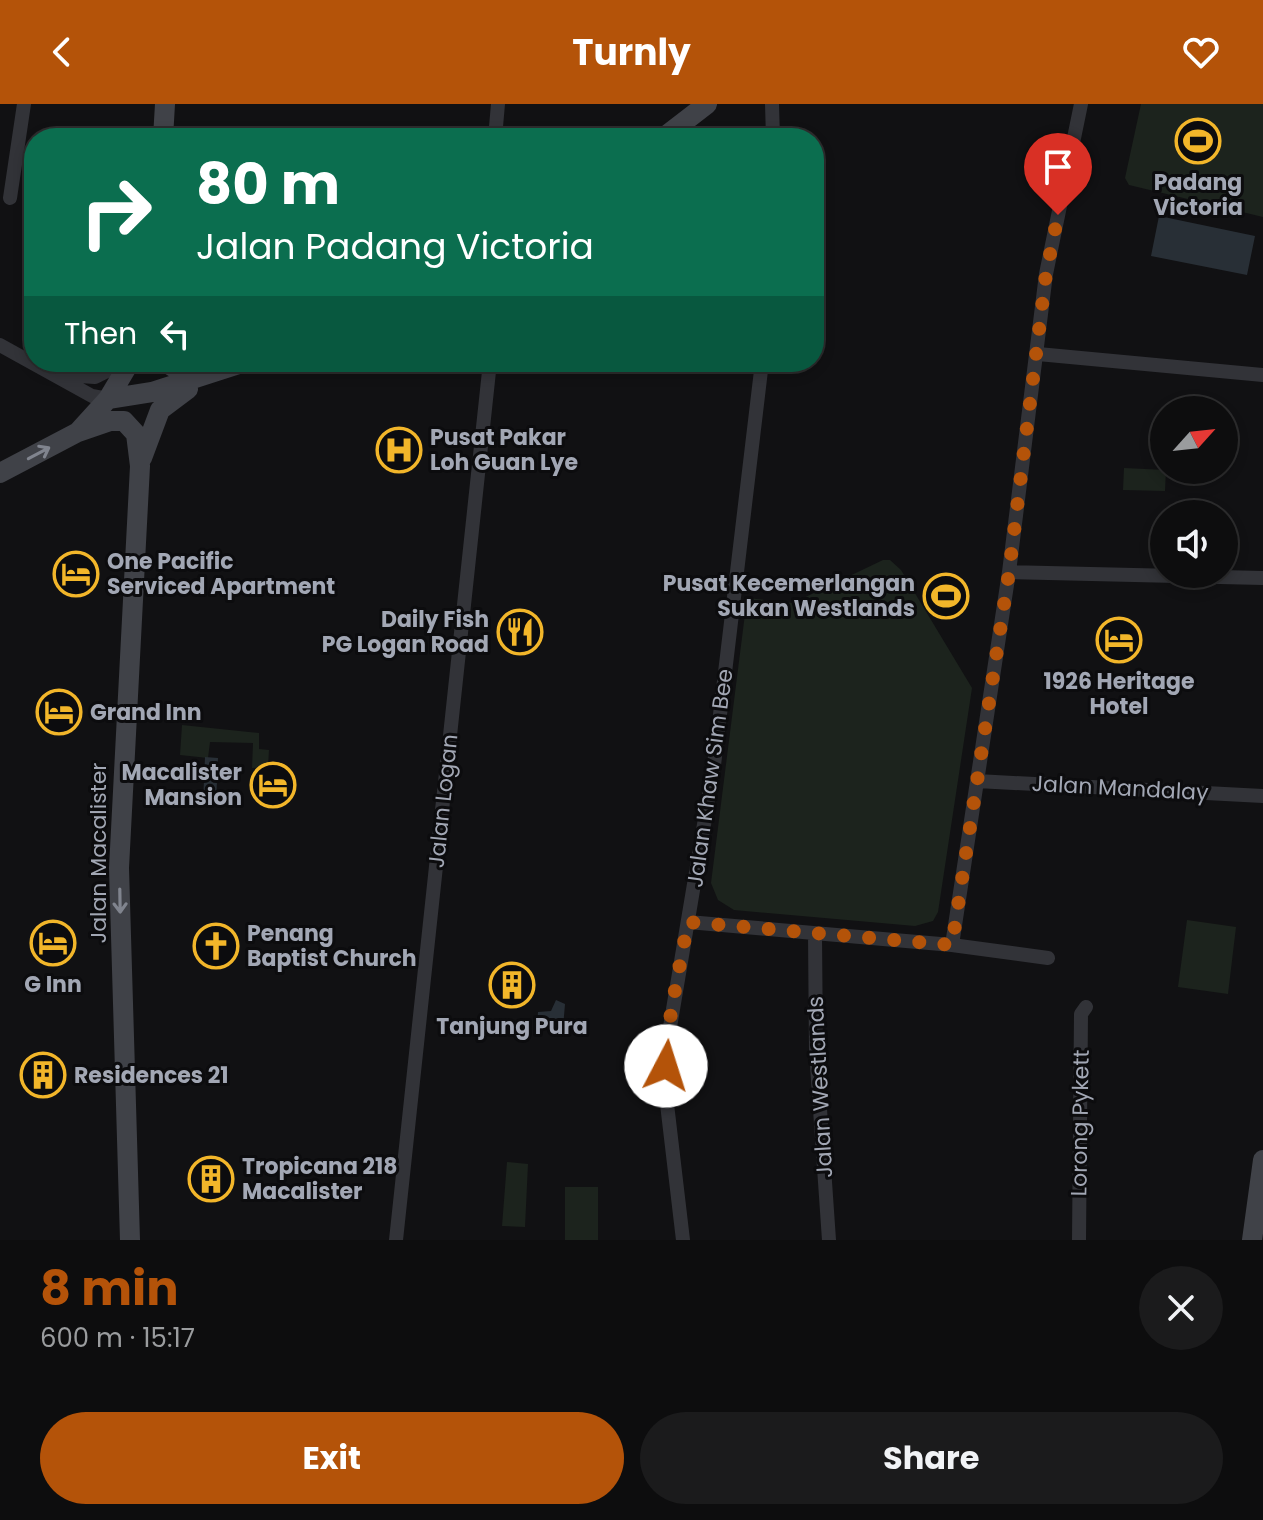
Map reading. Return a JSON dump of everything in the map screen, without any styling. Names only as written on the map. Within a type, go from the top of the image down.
[{"type":"main road","points":[[164,128],[165,104]]},
{"type":"main road","points":[[676,128],[707,104]]},
{"type":"main road","points":[[78,432],[108,399],[122,372]]},
{"type":"main road","points":[[108,399],[152,392],[207,372]]},
{"type":"main road","points":[[140,466],[160,410],[169,400],[213,372]]},
{"type":"main road","points":[[0,473],[78,432],[110,421],[124,421],[136,434],[140,466]]},
{"type":"main road","name":"Jalan Macalister","points":[[130,1240],[119,868],[123,732],[140,466]]},
{"type":"main road","points":[[1252,1240],[1260,1201],[1263,1160]]},
{"type":"street","points":[[10,198],[24,104]]},
{"type":"street","points":[[496,128],[498,104]]},
{"type":"street","points":[[772,104],[773,128]]},
{"type":"street","points":[[952,945],[1009,572],[1046,274],[1081,104]]},
{"type":"street","points":[[0,345],[24,357]]},
{"type":"street","points":[[1038,354],[1263,375]]},
{"type":"street","points":[[53,372],[92,396],[108,399]]},
{"type":"street","points":[[57,374],[81,379],[106,372]]},
{"type":"street","name":"Jalan Logan","points":[[396,1240],[489,372]]},
{"type":"street","name":"Jalan Khaw Sim Bee","points":[[683,1240],[665,1087],[671,1011],[714,765],[761,372]]},
{"type":"street","points":[[1009,572],[1263,578]]},
{"type":"street","name":"Jalan Mandalay","points":[[977,781],[1263,796]]},
{"type":"street","points":[[688,922],[952,945],[1048,958]]},
{"type":"street","name":"Jalan Westlands","points":[[815,934],[816,1051],[829,1240]]},
{"type":"street","name":"Lorong Pykett","points":[[1079,1240],[1081,1014],[1086,1007]]},
{"type":"shaded area","name":"Padang Victoria","points":[[1141,104],[1263,104],[1263,217],[1129,185],[1125,178]]},
{"type":"shaded area","points":[[1159,216],[1255,236],[1247,275],[1151,256]]},
{"type":"shaded area","points":[[1124,468],[1150,469],[1150,484],[1165,484],[1165,491],[1123,490]]},
{"type":"shaded area","points":[[883,560],[890,560],[901,570],[972,688],[938,912],[933,921],[915,926],[734,910],[718,900],[711,883],[747,598],[793,603]]},
{"type":"shaded area","points":[[182,725],[259,733],[259,749],[269,750],[268,767],[252,768],[253,743],[210,742],[208,758],[180,755]]},
{"type":"shaded area","points":[[205,757],[218,758],[216,803],[203,803]]},
{"type":"shaded area","points":[[1187,920],[1236,927],[1228,994],[1178,987]]},
{"type":"shaded area","points":[[556,1000],[565,1004],[563,1028],[537,1026],[538,1012],[551,1011]]},
{"type":"shaded area","points":[[507,1162],[528,1164],[525,1227],[502,1226]]},
{"type":"shaded area","points":[[565,1187],[598,1187],[598,1240],[565,1240]]},
{"type":"place","name":"Padang Victoria","points":[[1198,141]]},
{"type":"place","name":"Pusat Pakar Loh Guan Lye","points":[[399,450]]},
{"type":"place","name":"One Pacific Serviced Apartment","points":[[76,574]]},
{"type":"place","name":"Pusat Kecemerlangan Sukan Westlands","points":[[946,596]]},
{"type":"place","name":"Daily Fish PG Logan Road","points":[[520,632]]},
{"type":"place","name":"1926 Heritage Hotel","points":[[1119,640]]},
{"type":"place","name":"Grand Inn","points":[[59,712]]},
{"type":"place","name":"Macalister Mansion","points":[[273,785]]},
{"type":"place","name":"G Inn","points":[[53,943]]},
{"type":"place","name":"Penang Baptist Church","points":[[216,946]]},
{"type":"place","name":"Tanjung Pura","points":[[512,985]]},
{"type":"place","name":"Residences 21","points":[[43,1075]]},
{"type":"place","name":"Tropicana 218 Macalister","points":[[211,1179]]},
{"type":"route","points":[[666,1066],[671,1011],[688,922],[952,945],[1009,572],[1046,274],[1058,215]]}]
